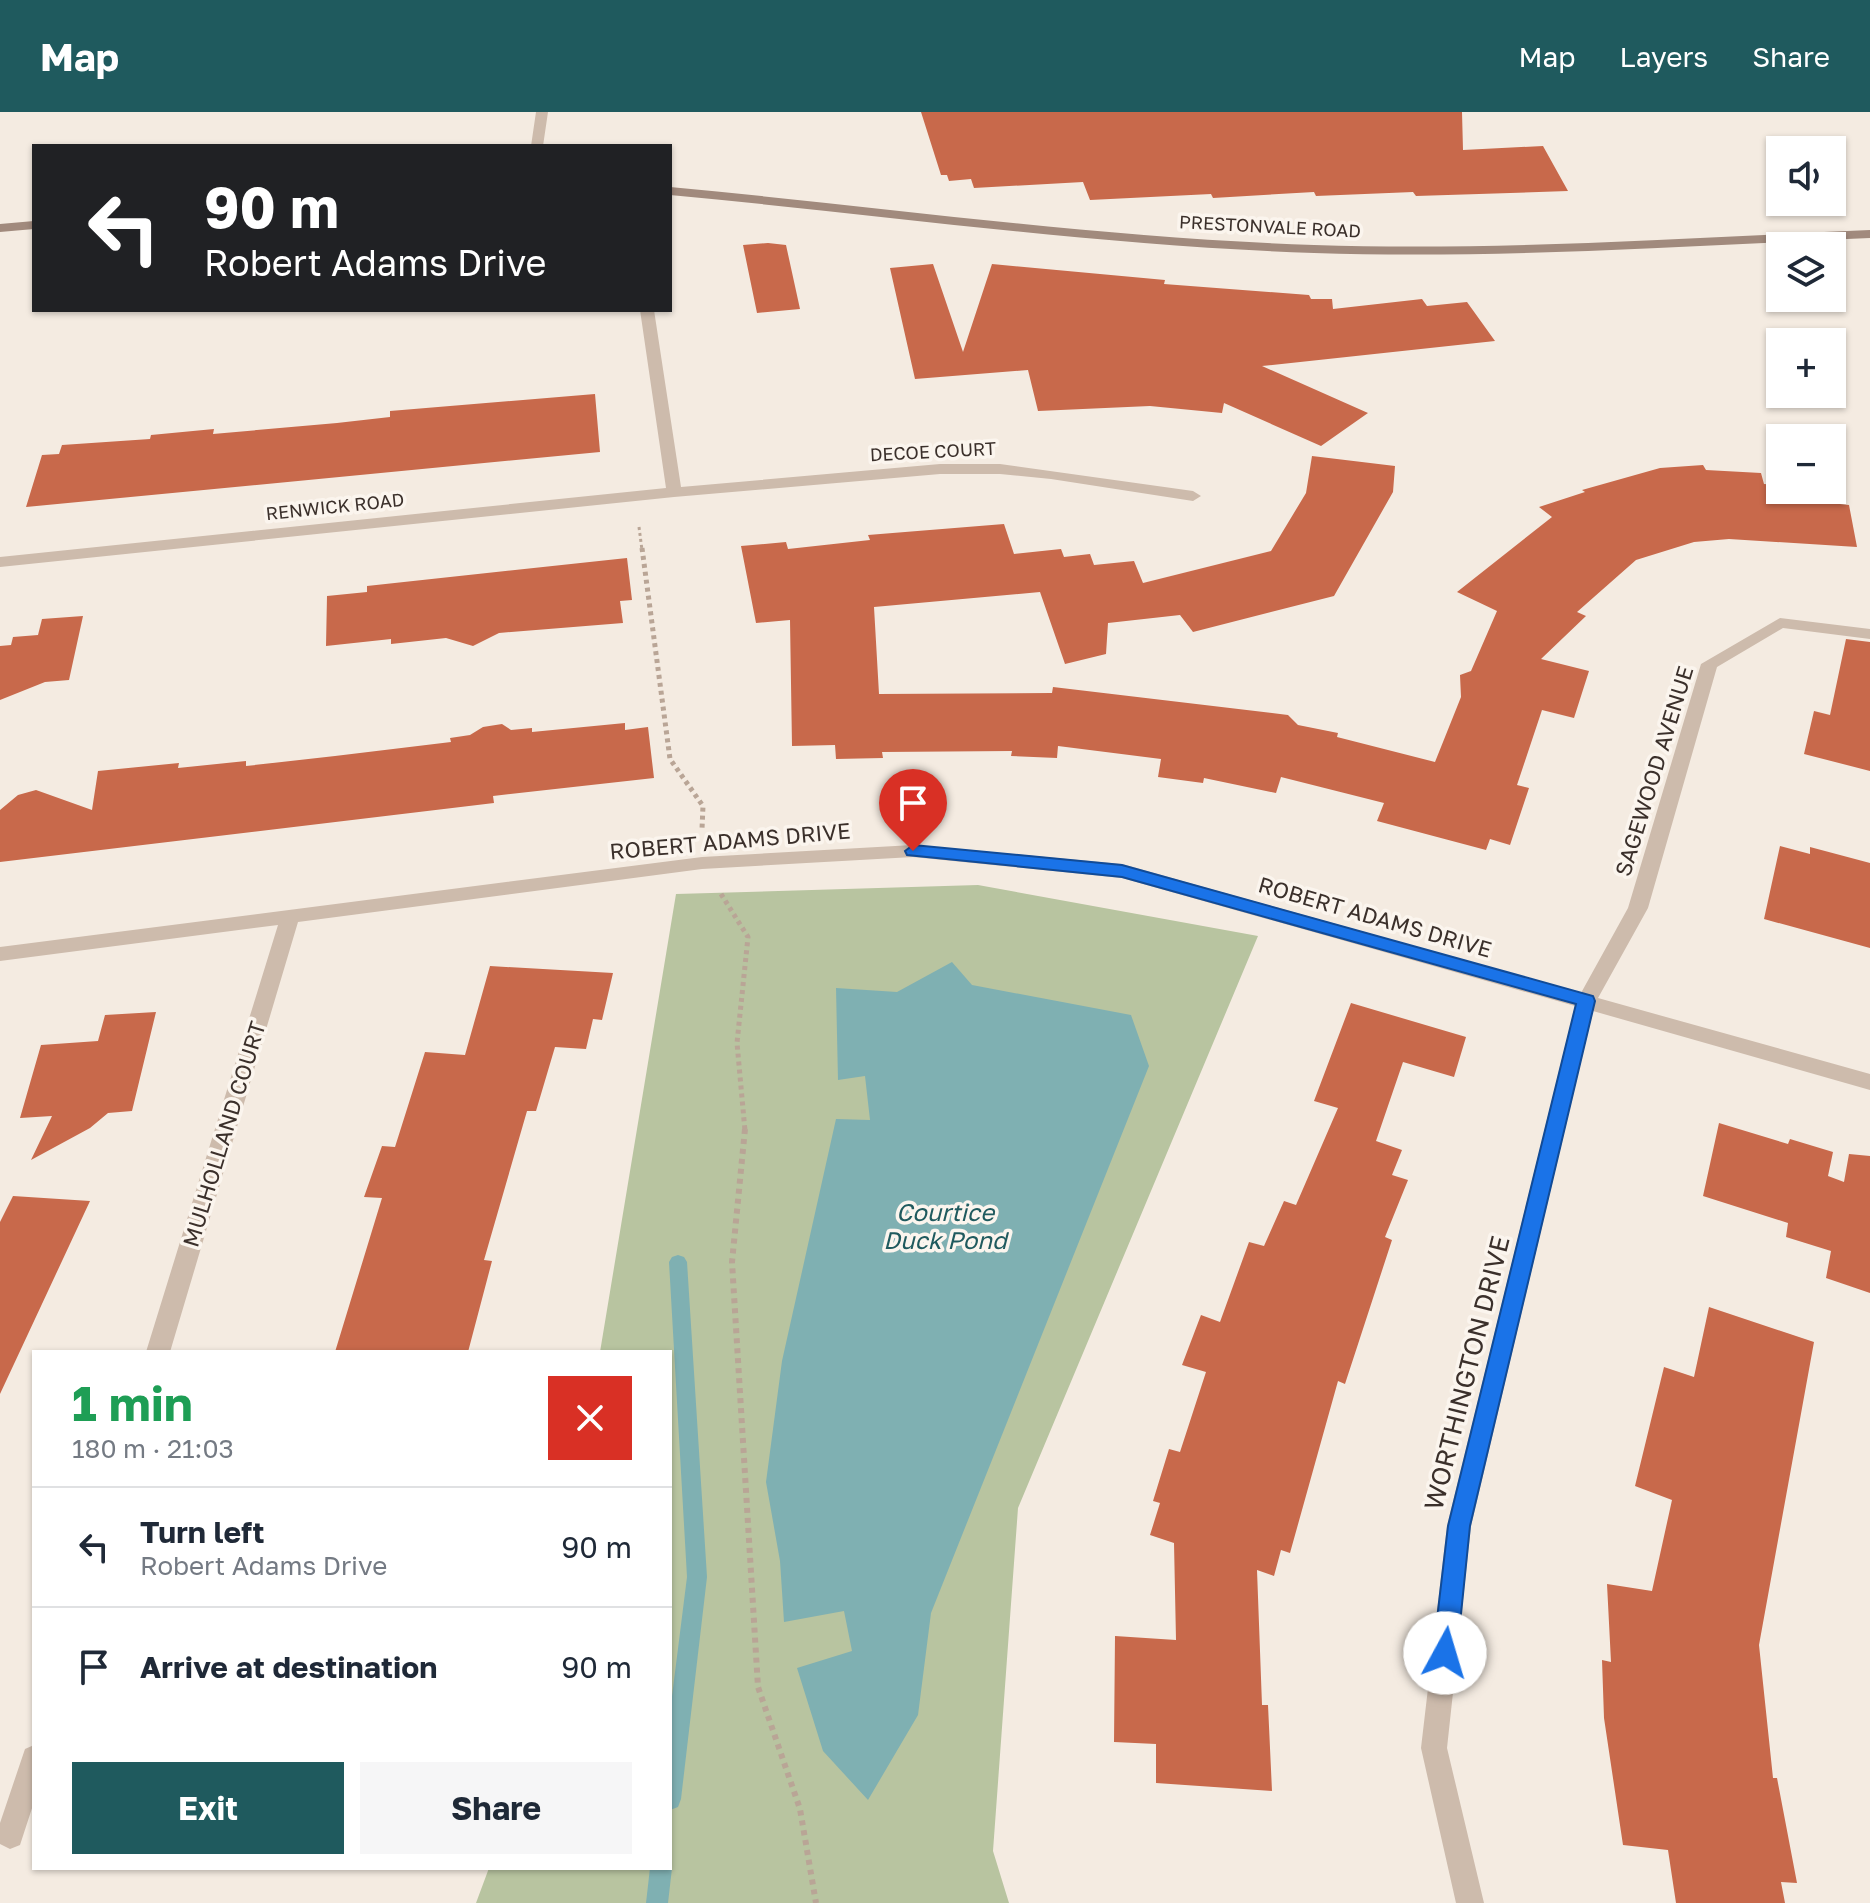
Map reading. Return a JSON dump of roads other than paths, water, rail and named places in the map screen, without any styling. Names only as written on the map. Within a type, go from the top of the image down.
[{"type":"street","points":[[537,144],[542,112]]},
{"type":"street","name":"PRESTONVALE ROAD","points":[[672,191],[1170,239],[1314,249],[1487,249],[1870,234]]},
{"type":"street","points":[[0,228],[32,225]]},
{"type":"street","points":[[647,312],[674,492]]},
{"type":"street","name":"DECOE COURT","points":[[674,492],[940,469],[1000,469],[1193,496]]},
{"type":"street","name":"RENWICK ROAD","points":[[0,562],[674,492]]},
{"type":"street","name":"SAGEWOOD AVENUE","points":[[1586,1001],[1638,908],[1709,664],[1780,623],[1870,634]]},
{"type":"street","name":"ROBERT ADAMS DRIVE","points":[[0,954],[702,863],[913,851],[1122,871],[1870,1082]]},
{"type":"street","name":"MULHOLLAND COURT","points":[[159,1350],[290,916]]},
{"type":"street","name":"WORTHINGTON DRIVE","points":[[1470,1903],[1434,1748],[1459,1526],[1586,1001]]},
{"type":"street","points":[[10,1835],[32,1764]]},
{"type":"water","name":"Courtice Duck Pond","points":[[952,962],[972,985],[1131,1015],[1149,1066],[931,1613],[918,1715],[868,1800],[823,1751],[797,1668],[852,1651],[844,1611],[784,1622],[780,1561],[766,1482],[782,1361],[836,1119],[870,1120],[865,1076],[838,1080],[836,988],[897,992]]},
{"type":"waterway","points":[[672,1783],[697,1577],[678,1262]]},
{"type":"waterway","points":[[657,1903],[661,1870]]}]
